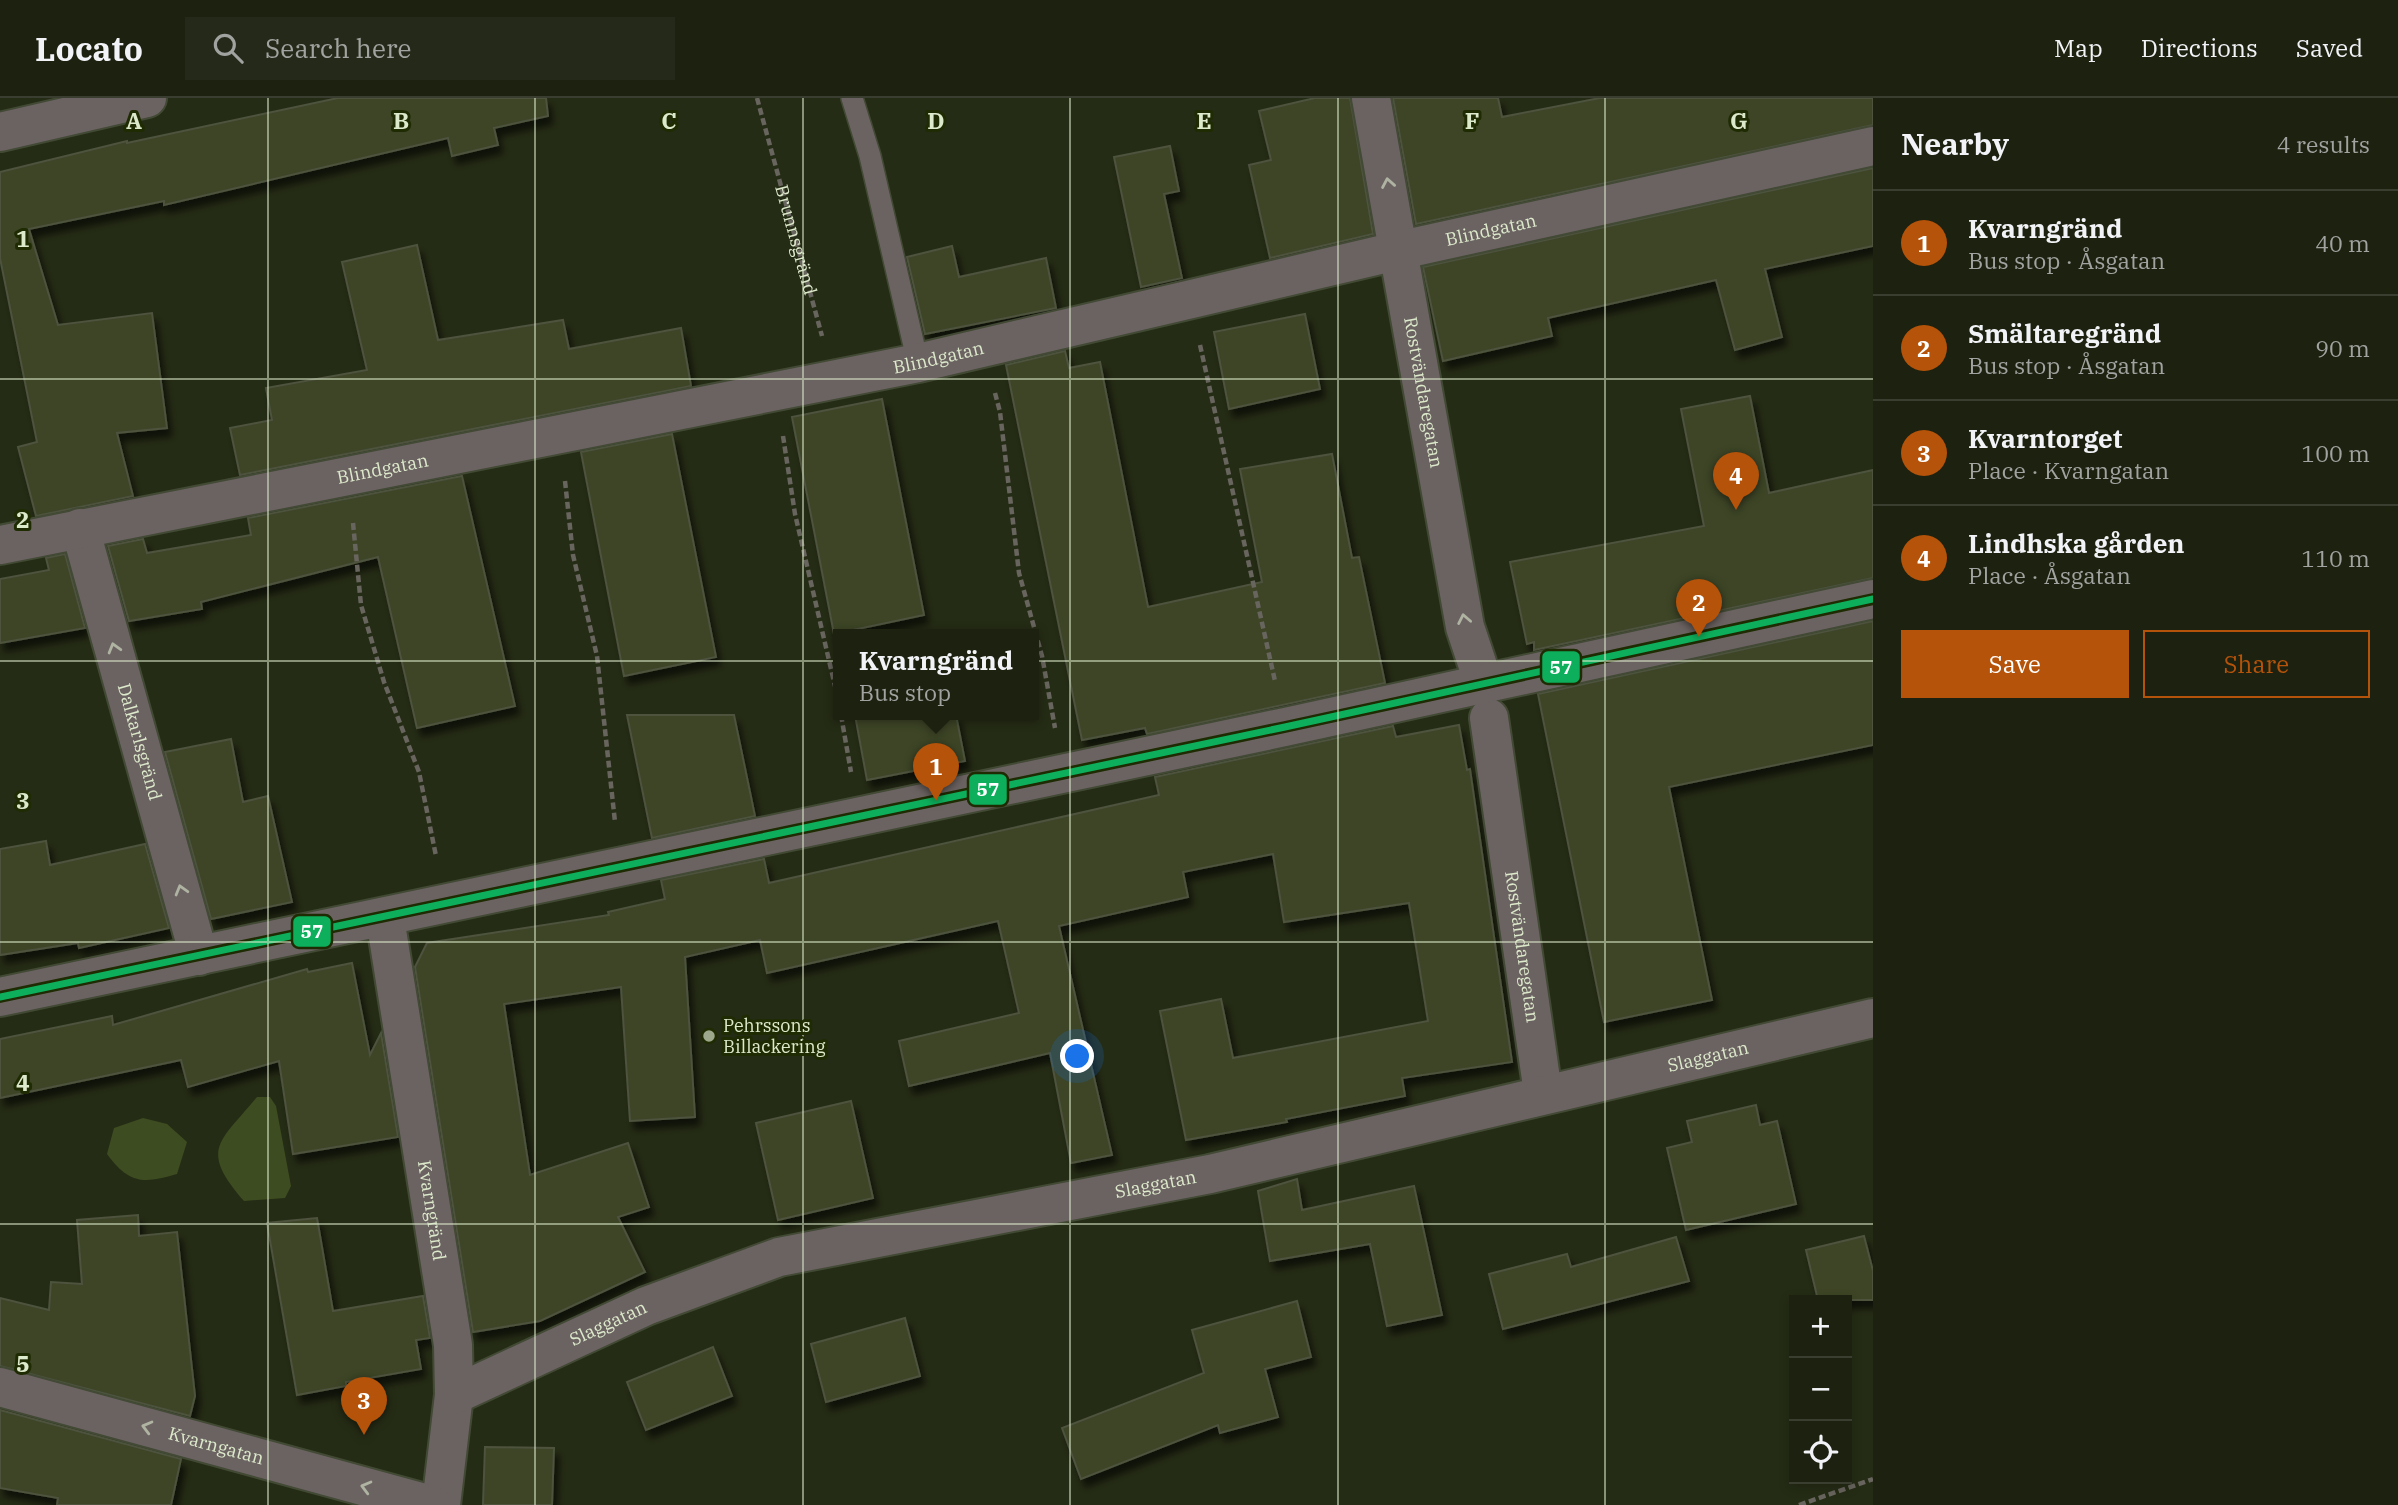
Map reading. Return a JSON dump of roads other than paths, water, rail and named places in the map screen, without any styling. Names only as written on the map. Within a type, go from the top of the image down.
[{"type":"street","points":[[0,132],[147,98]]},
{"type":"street","name":"Rostvändaregatan","points":[[1371,98],[1401,250],[1465,627],[1487,701],[1544,1093]]},
{"type":"street","name":"Blindgatan","points":[[0,545],[561,436],[918,363],[1401,250],[1873,146]]},
{"type":"street","name":"Dalkarlsgränd","points":[[80,528],[199,956]]},
{"type":"street","points":[[0,997],[1285,727],[1487,701],[1873,599]]},
{"type":"street","name":"Kvarngränd","points":[[385,918],[453,1345],[454,1395],[441,1505]]},
{"type":"street","name":"Slaggatan","points":[[454,1395],[646,1306],[779,1257],[1210,1174],[1544,1093],[1873,1018]]},
{"type":"street","name":"Kvarngatan","points":[[0,1387],[432,1505]]},
{"type":"lane","points":[[852,98],[870,156],[918,363]]},
{"type":"place","name":"Lindhska gården","points":[[1736,510]]},
{"type":"place","name":"Smältaregränd","points":[[1699,637]]},
{"type":"place","name":"Kvarngränd","points":[[936,801]]},
{"type":"place","name":"Pehrssons Billackering","points":[[709,1036]]},
{"type":"place","name":"Kvarntorget","points":[[364,1435]]}]
